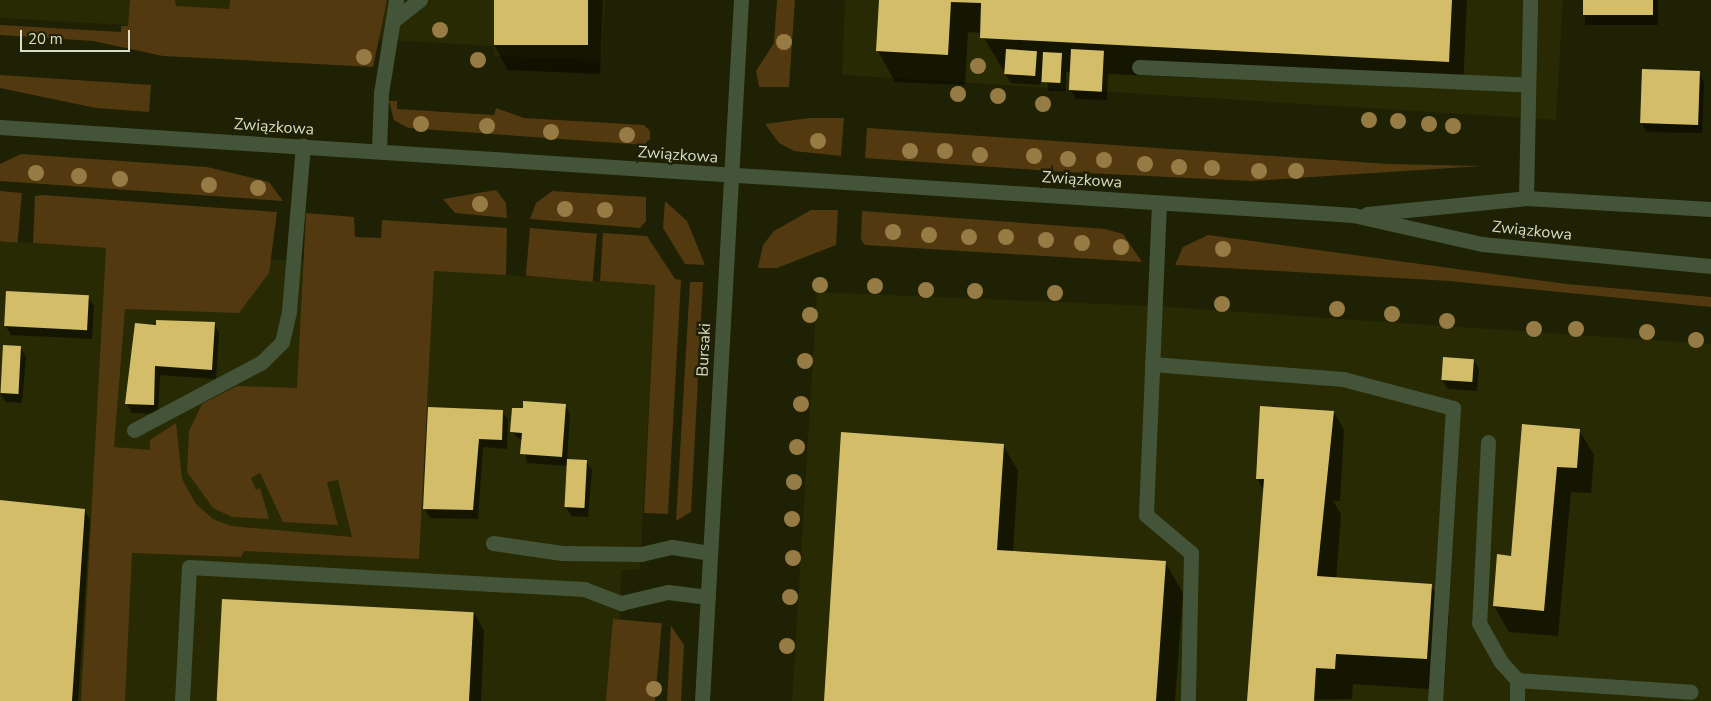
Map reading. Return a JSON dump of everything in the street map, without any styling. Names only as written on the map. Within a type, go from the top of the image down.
[{"type":"street","points":[[379,151],[381,93],[396,0]]},
{"type":"street","points":[[394,20],[420,0]]},
{"type":"street","name":"Bursaki","points":[[702,701],[741,0]]},
{"type":"street","points":[[1526,198],[1530,0]]},
{"type":"street","points":[[1139,67],[1528,85]]},
{"type":"street","name":"Związkowa","points":[[0,126],[732,176],[1353,215],[1482,244],[1711,266]]},
{"type":"street","points":[[134,430],[262,362],[282,342],[289,311],[303,146]]},
{"type":"street","name":"Związkowa","points":[[1353,215],[1526,198],[1711,209]]},
{"type":"street","points":[[1159,202],[1146,515],[1191,553],[1188,701]]},
{"type":"street","points":[[1152,364],[1343,379],[1453,408],[1435,701]]},
{"type":"street","points":[[1488,442],[1478,623],[1501,662],[1517,680],[1517,701]]},
{"type":"street","points":[[493,543],[562,553],[641,554],[672,547],[710,553]]},
{"type":"street","points":[[182,701],[189,567],[584,589],[621,603],[668,592],[708,597]]},
{"type":"street","points":[[1517,680],[1691,692]]},
{"type":"shaded area","points":[[0,0],[605,0],[601,60],[494,56],[493,46],[0,18]]},
{"type":"shaded area","points":[[130,0],[175,0],[176,6],[229,9],[230,0],[387,0],[373,67],[163,56],[93,41],[0,35],[0,25],[121,32],[121,26],[128,26]]},
{"type":"shaded area","points":[[777,0],[795,0],[789,87],[759,87],[756,71],[774,43]]},
{"type":"shaded area","points":[[845,0],[1563,0],[1556,120],[842,75]]},
{"type":"shaded area","points":[[0,75],[151,85],[149,112],[96,108],[0,88]]},
{"type":"shaded area","points":[[389,101],[397,101],[397,109],[494,115],[496,108],[524,118],[644,125],[650,131],[650,140],[645,145],[408,128],[394,120]]},
{"type":"shaded area","points":[[809,118],[844,118],[841,156],[794,151],[779,143],[765,124]]},
{"type":"shaded area","points":[[867,128],[1389,164],[1482,166],[1251,181],[1065,172],[865,158]]},
{"type":"shaded area","points":[[21,154],[207,167],[269,182],[283,201],[0,181],[0,164]]},
{"type":"shaded area","points":[[496,190],[506,203],[507,218],[455,213],[443,199]]},
{"type":"shaded area","points":[[0,191],[22,193],[18,243],[0,241]]},
{"type":"shaded area","points":[[552,191],[646,197],[646,221],[640,228],[530,219],[536,203]]},
{"type":"shaded area","points":[[43,195],[277,212],[269,273],[239,313],[125,309],[114,447],[150,450],[150,440],[176,423],[182,479],[196,504],[213,519],[231,526],[352,537],[338,480],[327,482],[338,525],[283,522],[260,473],[251,478],[256,490],[260,488],[269,519],[232,517],[213,508],[187,472],[189,431],[202,404],[237,386],[297,388],[306,213],[354,217],[355,237],[381,238],[382,220],[507,228],[506,275],[434,271],[419,559],[244,551],[241,557],[132,553],[125,701],[81,701],[106,248],[33,243],[35,196]]},
{"type":"shaded area","points":[[665,201],[687,221],[705,265],[685,264],[663,228]]},
{"type":"shaded area","points":[[811,210],[838,210],[836,245],[777,268],[758,268],[763,245],[774,231]]},
{"type":"shaded area","points":[[862,211],[1105,229],[1123,234],[1142,262],[865,245],[861,240]]},
{"type":"shaded area","points":[[530,228],[597,234],[593,282],[526,276]]},
{"type":"shaded area","points":[[603,233],[647,236],[675,279],[681,280],[668,514],[644,513],[655,285],[600,281]]},
{"type":"shaded area","points":[[1208,235],[1567,284],[1711,297],[1711,307],[1449,281],[1175,265],[1183,247]]},
{"type":"shaded area","points":[[0,241],[655,285],[640,569],[621,570],[619,701],[0,701]]},
{"type":"shaded area","points":[[690,282],[703,282],[691,512],[676,521]]},
{"type":"shaded area","points":[[817,292],[1154,306],[1711,344],[1711,701],[792,701]]},
{"type":"shaded area","points":[[613,619],[662,623],[655,701],[606,701]]},
{"type":"shaded area","points":[[671,626],[684,645],[681,701],[667,701]]},
{"type":"building","points":[[494,0],[588,0],[588,45],[494,45]]},
{"type":"building","points":[[879,0],[1452,0],[1449,62],[980,38],[981,3],[951,2],[948,55],[876,51]]},
{"type":"building","points":[[1583,0],[1653,0],[1653,15],[1583,15]]},
{"type":"building","points":[[1006,49],[1037,51],[1035,76],[1004,74]]},
{"type":"building","points":[[1071,49],[1104,51],[1102,92],[1069,90]]},
{"type":"building","points":[[1043,52],[1062,53],[1060,83],[1041,82]]},
{"type":"building","points":[[1642,69],[1700,71],[1698,125],[1640,123]]},
{"type":"building","points":[[6,291],[89,295],[87,330],[4,326]]},
{"type":"building","points":[[156,320],[215,322],[212,370],[155,366],[154,405],[125,404],[135,323],[156,325]]},
{"type":"building","points":[[3,345],[21,346],[18,394],[0,393]]},
{"type":"building","points":[[1443,357],[1474,359],[1472,382],[1441,380]]},
{"type":"building","points":[[523,401],[566,404],[562,457],[520,454],[522,433],[510,432],[512,408],[523,408]]},
{"type":"building","points":[[1260,406],[1334,411],[1317,576],[1432,584],[1427,659],[1336,654],[1335,669],[1316,668],[1314,701],[1247,701],[1264,479],[1256,479]]},
{"type":"building","points":[[428,407],[503,410],[502,440],[479,439],[473,510],[423,509]]},
{"type":"building","points":[[1522,424],[1580,429],[1577,468],[1557,467],[1544,611],[1493,606],[1497,554],[1511,556]]},
{"type":"building","points":[[841,432],[1004,444],[997,550],[1166,561],[1156,701],[824,701]]},
{"type":"building","points":[[567,459],[587,460],[584,508],[564,507]]},
{"type":"building","points":[[0,500],[85,509],[72,701],[0,701]]},
{"type":"building","points":[[222,599],[474,612],[469,701],[217,701]]}]
